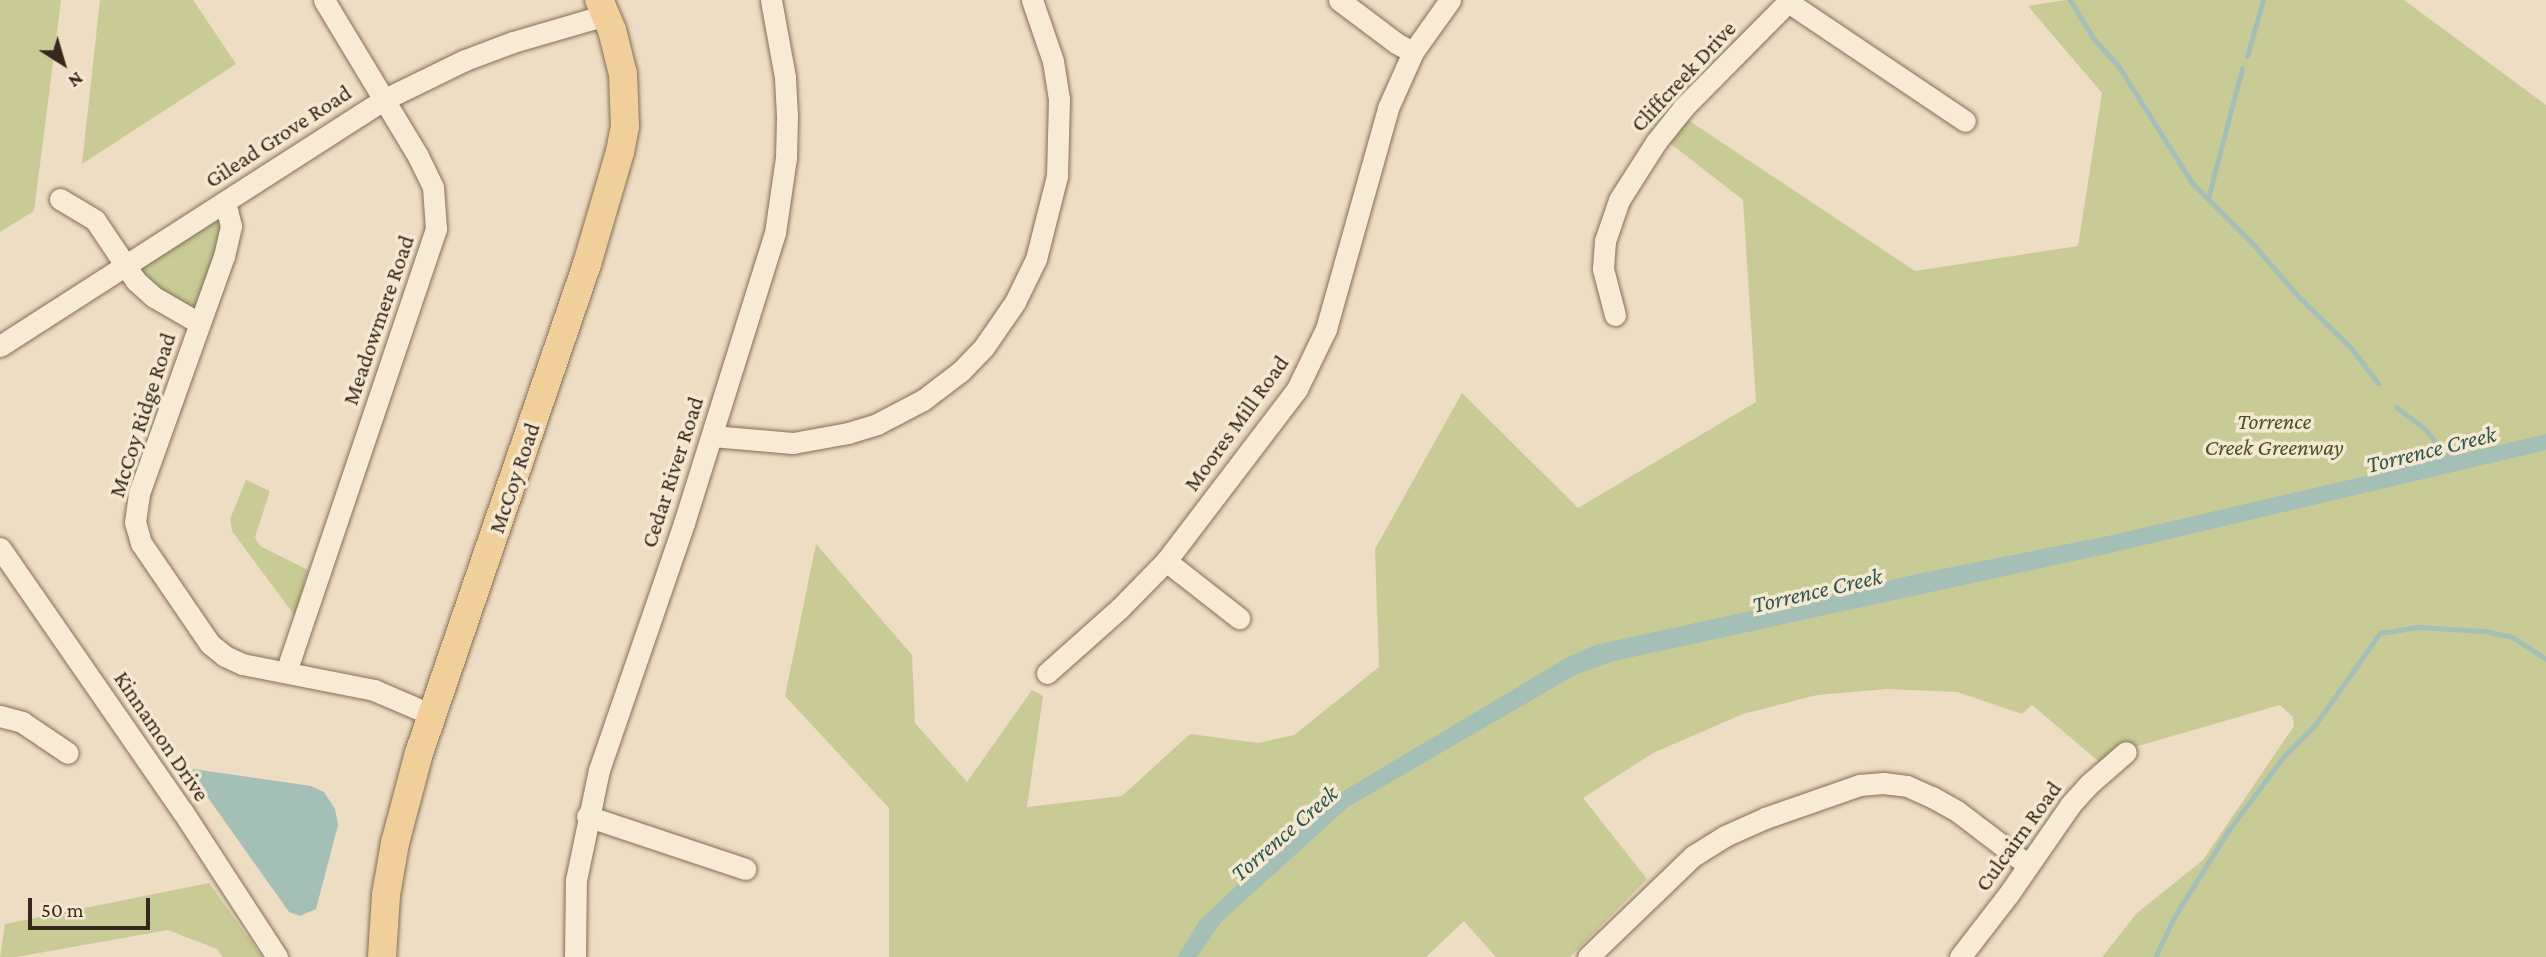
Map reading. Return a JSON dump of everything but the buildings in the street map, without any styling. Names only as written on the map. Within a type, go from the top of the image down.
[{"type":"main road","name":"McCoy Road","points":[[382,957],[384,908],[395,843],[432,715],[587,264],[620,152],[626,100],[623,74],[602,8]]},
{"type":"street","name":"Meadowmere Road","points":[[286,672],[436,229],[433,187],[324,0]]},
{"type":"street","name":"Cedar River Road","points":[[575,957],[576,880],[587,816],[599,770],[712,436],[765,270],[782,197],[786,158],[785,76],[771,0]]},
{"type":"street","points":[[712,436],[793,443],[848,433],[877,424],[933,393],[984,347],[1015,302],[1036,259],[1053,205],[1058,176],[1059,99],[1050,51],[1032,0]]},
{"type":"street","points":[[1339,0],[1396,43],[1413,52]]},
{"type":"street","name":"Moores Mill Road","points":[[1046,673],[1120,608],[1166,561],[1270,428],[1309,369],[1326,329],[1388,108],[1413,52],[1450,0]]},
{"type":"street","points":[[1789,1],[1965,121]]},
{"type":"street","name":"Cliffcreek Drive","points":[[1615,315],[1603,269],[1605,241],[1619,200],[1644,159],[1684,107],[1789,1]]},
{"type":"street","name":"Gilead Grove Road","points":[[0,346],[384,99],[477,56],[602,8]]},
{"type":"street","points":[[60,199],[95,220],[125,266],[154,298],[199,323]]},
{"type":"street","name":"McCoy Ridge Road","points":[[225,202],[230,226],[224,256],[138,494],[135,522],[141,542],[210,644],[243,664],[373,691],[432,715]]},
{"type":"street","name":"Kinnamon Drive","points":[[0,548],[183,812],[277,957]]},
{"type":"street","points":[[1166,561],[1239,618]]},
{"type":"street","points":[[0,716],[22,722],[68,753]]},
{"type":"street","name":"Culcairn Road","points":[[1960,957],[2088,785],[2126,752]]},
{"type":"street","points":[[1588,957],[1673,874],[1703,849],[1765,818],[1860,785],[1883,783],[1907,786],[1932,797],[1956,811],[2028,865]]},
{"type":"street","points":[[587,816],[745,869]]},
{"type":"green space","points":[[0,0],[61,0],[34,211],[0,232]]},
{"type":"green space","points":[[100,0],[193,0],[236,64],[82,164]]},
{"type":"green space","name":"Torrence Creek Greenway","points":[[2066,0],[2404,0],[2546,105],[2546,957],[2102,957],[2137,913],[2203,860],[2294,726],[2293,717],[2280,705],[2117,752],[2103,765],[2032,705],[2022,714],[1957,692],[1887,689],[1817,695],[1743,714],[1653,753],[1583,798],[1647,879],[1570,957],[1496,957],[1464,921],[1426,957],[889,957],[889,808],[785,696],[816,544],[912,655],[915,723],[967,782],[1032,690],[1043,696],[1027,807],[1122,796],[1190,734],[1258,743],[1294,735],[1379,667],[1375,549],[1462,393],[1578,508],[1756,402],[1743,200],[1666,140],[1685,118],[1915,271],[2078,246],[2102,93],[2028,6]]},
{"type":"green space","points":[[225,202],[231,226],[199,323],[125,266]]},
{"type":"green space","points":[[246,480],[270,491],[255,537],[260,546],[308,570],[295,616],[232,531],[230,519]]},
{"type":"green space","points":[[209,883],[262,957],[223,957],[217,949],[168,930],[16,957],[0,957],[5,924]]},
{"type":"shaded area","points":[[2546,434],[2546,450],[2106,554],[1614,661],[1575,675],[1348,807],[1221,922],[1197,957],[1177,957],[1200,920],[1340,793],[1566,658],[1595,645],[1932,571],[2108,536]]},
{"type":"shaded area","points":[[193,769],[311,786],[324,792],[335,809],[338,825],[316,909],[300,916],[289,912],[192,775]]},
{"type":"waterway","points":[[2070,0],[2093,38],[2119,67],[2192,183],[2352,349],[2378,383]]},
{"type":"waterway","points":[[2247,56],[2263,0]]},
{"type":"waterway","points":[[2208,198],[2242,68]]},
{"type":"waterway","name":"Torrence Creek","points":[[2396,407],[2424,428],[2451,461]]},
{"type":"waterway","points":[[2155,957],[2174,917],[2228,831],[2284,756],[2315,725],[2380,633],[2417,627],[2484,631],[2512,637],[2546,659]]}]
